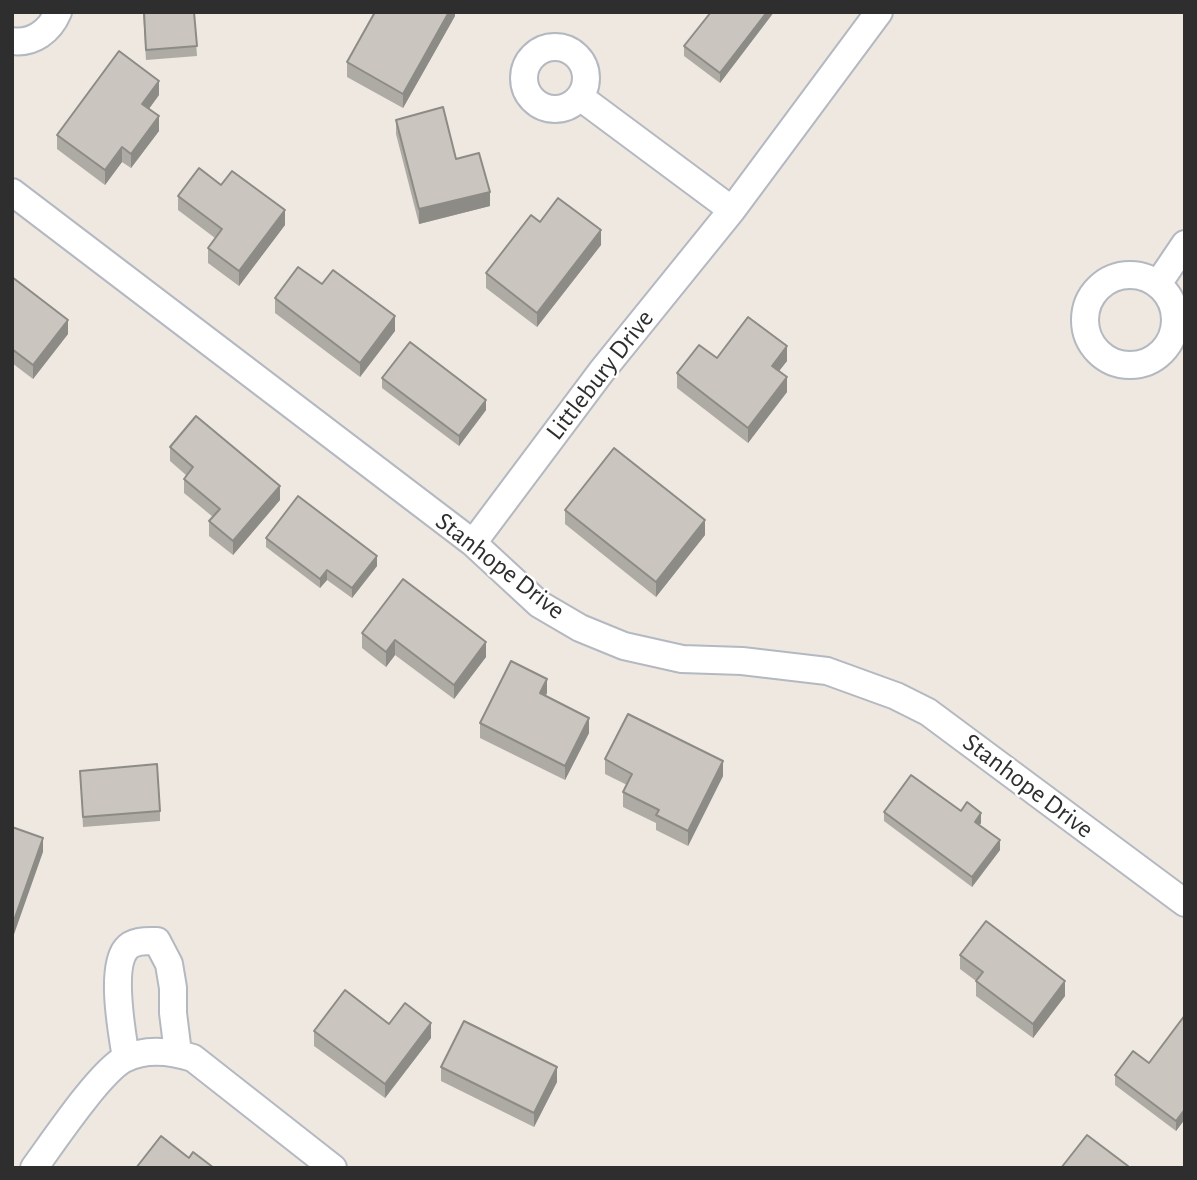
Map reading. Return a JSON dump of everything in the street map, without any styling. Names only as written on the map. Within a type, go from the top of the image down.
[{"type":"street","points":[[12,41],[20,42],[38,37],[53,24],[58,12]]},
{"type":"street","name":"Littlebury Drive","points":[[473,543],[601,372],[732,210],[879,12]]},
{"type":"street","points":[[580,97],[732,210]]},
{"type":"street","name":"Stanhope Drive","points":[[12,192],[473,543],[539,604],[580,628],[624,646],[682,659],[742,661],[827,671],[896,695],[928,712],[1185,903]]},
{"type":"street","points":[[1158,284],[1185,244]]},
{"type":"street","points":[[125,1058],[118,974],[126,948],[139,941],[157,941],[169,964],[173,1013],[166,1052]]},
{"type":"street","points":[[34,1168],[109,1070],[125,1058],[166,1052],[193,1058],[333,1168]]},
{"type":"building","points":[[144,12],[194,12],[197,46],[146,50]]},
{"type":"building","points":[[375,12],[449,12],[403,94],[347,62]]},
{"type":"building","points":[[711,12],[767,12],[720,73],[684,46]]},
{"type":"building","points":[[119,51],[159,81],[142,104],[159,116],[131,154],[122,147],[105,170],[57,135]]},
{"type":"building","points":[[443,107],[456,159],[479,153],[490,192],[419,209],[396,120]]},
{"type":"building","points":[[199,168],[221,185],[232,171],[285,210],[239,271],[208,248],[222,229],[178,196]]},
{"type":"building","points":[[558,198],[601,230],[537,313],[486,273],[531,215],[540,222]]},
{"type":"building","points":[[298,267],[322,284],[333,270],[395,316],[360,363],[275,298]]},
{"type":"building","points":[[12,277],[68,320],[33,365],[12,349]]},
{"type":"building","points":[[748,317],[787,346],[772,366],[787,377],[748,428],[677,373],[699,345],[717,358]]},
{"type":"building","points":[[410,342],[486,400],[459,436],[382,378]]},
{"type":"building","points":[[196,416],[280,486],[233,541],[209,521],[220,509],[184,479],[193,467],[170,447]]},
{"type":"building","points":[[614,448],[705,520],[656,582],[565,510]]},
{"type":"building","points":[[298,496],[377,556],[352,588],[327,570],[320,579],[266,538]]},
{"type":"building","points":[[403,579],[486,642],[454,685],[395,640],[386,652],[362,633]]},
{"type":"building","points":[[511,661],[547,679],[540,693],[589,718],[565,766],[480,723]]},
{"type":"building","points":[[628,714],[723,761],[688,831],[656,815],[659,810],[623,792],[632,774],[605,759]]},
{"type":"building","points":[[157,764],[160,811],[83,817],[80,771]]},
{"type":"building","points":[[911,775],[961,811],[967,802],[981,813],[975,822],[1000,840],[972,877],[884,812]]},
{"type":"building","points":[[12,827],[43,838],[12,926]]},
{"type":"building","points":[[986,921],[1065,981],[1033,1024],[976,981],[983,972],[960,955]]},
{"type":"building","points":[[345,990],[389,1024],[405,1003],[431,1023],[385,1084],[314,1031]]},
{"type":"building","points":[[1185,1015],[1185,1109],[1176,1121],[1115,1075],[1133,1051],[1149,1063]]},
{"type":"building","points":[[464,1021],[557,1067],[534,1113],[441,1067]]},
{"type":"building","points":[[1087,1135],[1128,1166],[1127,1168],[1061,1168]]},
{"type":"building","points":[[161,1136],[189,1158],[193,1152],[214,1168],[136,1168]]}]
